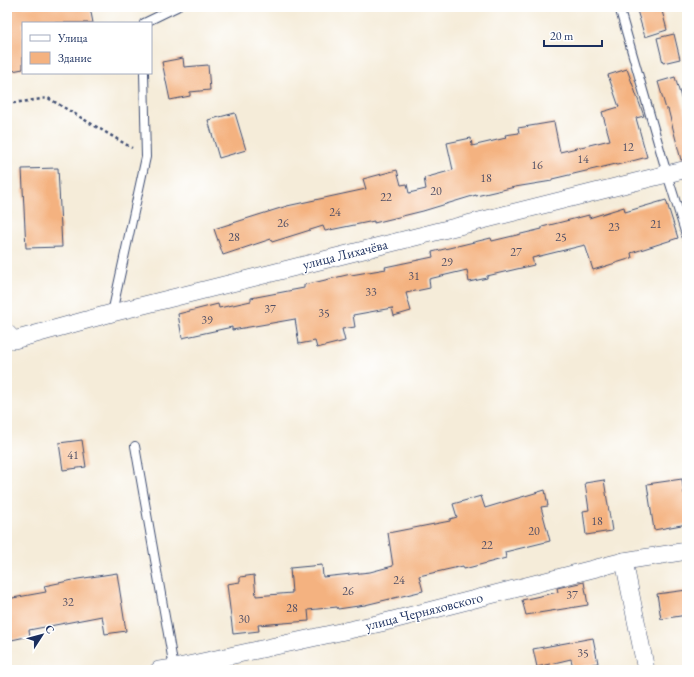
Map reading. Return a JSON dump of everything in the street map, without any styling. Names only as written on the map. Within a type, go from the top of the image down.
[{"type":"street","name":"улица Лихачёва","points":[[9,338],[687,168]]},
{"type":"street","name":"улица Черняховского","points":[[169,669],[381,623],[624,561],[687,551]]},
{"type":"street","points":[[624,561],[646,670]]},
{"type":"lane","points":[[146,22],[177,7]]},
{"type":"lane","points":[[619,7],[687,238]]},
{"type":"lane","points":[[112,313],[146,157],[144,74]]},
{"type":"lane","points":[[135,446],[169,669]]},
{"type":"path","points":[[7,104],[48,98],[146,157]]},
{"type":"building","points":[[7,7],[90,7],[93,22],[22,22],[22,69],[7,72]]},
{"type":"building","points":[[636,7],[661,7],[667,30],[645,37]]},
{"type":"building","points":[[674,34],[680,59],[663,63],[657,38]]},
{"type":"building","points":[[183,58],[184,67],[208,65],[210,90],[190,92],[190,96],[170,100],[162,62]]},
{"type":"building","points":[[627,69],[644,116],[636,118],[647,157],[552,179],[552,181],[476,195],[423,211],[374,223],[374,221],[325,231],[323,226],[272,242],[271,239],[223,255],[214,229],[287,206],[366,189],[363,179],[397,170],[401,185],[407,184],[409,193],[426,189],[424,178],[453,170],[447,143],[471,138],[472,146],[506,138],[505,135],[519,133],[518,128],[554,122],[560,152],[610,140],[602,112],[619,107],[608,75]]},
{"type":"building","points":[[675,77],[687,118],[687,159],[681,160],[668,109],[666,109],[658,82]]},
{"type":"building","points":[[235,113],[246,150],[219,158],[208,120]]},
{"type":"building","points":[[58,168],[62,247],[26,248],[22,169]]},
{"type":"building","points":[[666,200],[678,238],[631,253],[632,258],[593,270],[585,245],[532,258],[534,265],[487,276],[487,278],[469,282],[467,270],[429,279],[430,288],[406,293],[411,311],[394,316],[392,308],[353,315],[355,327],[342,329],[345,341],[317,348],[315,341],[299,344],[295,319],[232,330],[232,327],[182,338],[178,314],[218,304],[219,308],[251,301],[251,298],[304,288],[304,285],[351,274],[386,269],[385,267],[433,257],[432,252],[491,238],[492,241],[542,229],[542,227],[589,215],[589,218],[624,207],[625,212]]},
{"type":"building","points":[[82,440],[86,467],[63,470],[59,443]]},
{"type":"building","points":[[682,479],[684,494],[687,493],[687,524],[654,530],[647,484]]},
{"type":"building","points":[[604,480],[612,531],[586,535],[583,511],[589,510],[585,483]]},
{"type":"building","points":[[545,490],[548,506],[541,507],[550,541],[505,552],[506,558],[464,569],[463,566],[419,576],[423,591],[365,605],[338,609],[337,607],[308,610],[309,621],[258,625],[259,631],[233,634],[227,584],[240,582],[240,577],[254,575],[256,596],[292,593],[290,568],[322,565],[323,577],[370,572],[393,566],[388,533],[450,521],[450,519],[457,517],[453,504],[481,496],[485,508]]},
{"type":"building","points":[[117,573],[126,631],[105,634],[102,616],[29,630],[30,636],[7,641],[7,599],[46,592],[44,586]]},
{"type":"building","points":[[584,582],[588,605],[526,615],[522,600],[558,592],[557,588]]},
{"type":"building","points":[[687,590],[687,615],[661,619],[657,594]]},
{"type":"building","points":[[593,638],[598,663],[573,668],[571,659],[537,667],[533,649]]}]
